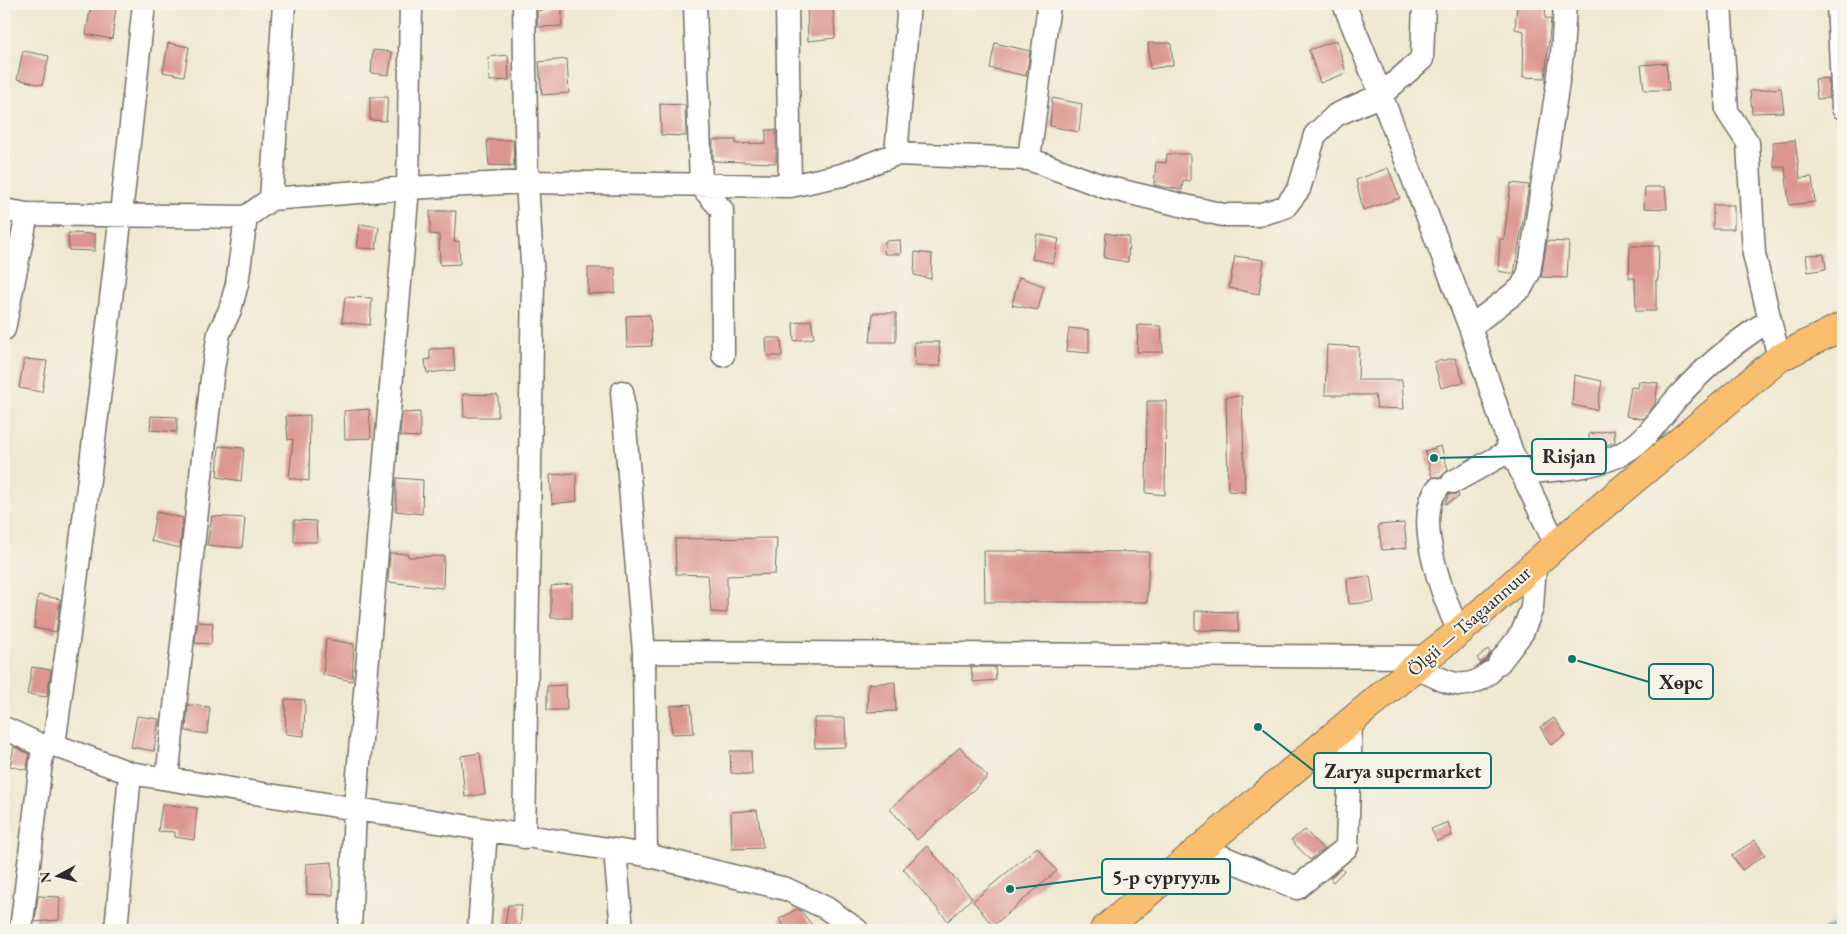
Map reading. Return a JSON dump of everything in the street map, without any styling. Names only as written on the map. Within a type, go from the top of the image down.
[{"type":"highway","name":"Ölgii — Tsagaannuur","points":[[1104,930],[1421,662],[1460,632],[1556,545],[1779,358],[1843,326]]},
{"type":"street","points":[[21,930],[90,484],[122,215],[144,4]]},
{"type":"street","points":[[271,199],[284,4]]},
{"type":"street","points":[[350,930],[356,810],[408,188],[410,4]]},
{"type":"street","points":[[524,4],[527,182],[533,280],[524,837]]},
{"type":"street","points":[[695,4],[701,186],[722,210],[724,355]]},
{"type":"street","points":[[787,4],[790,186]]},
{"type":"street","points":[[896,154],[909,4]]},
{"type":"street","points":[[1029,159],[1049,4]]},
{"type":"street","points":[[1344,4],[1381,94],[1470,327],[1511,450],[1556,545]]},
{"type":"street","points":[[4,210],[27,214],[246,217],[271,199],[408,188],[527,182],[790,186],[842,175],[896,154],[1029,159],[1106,187],[1223,215],[1258,215],[1285,208],[1299,189],[1315,135],[1336,115],[1381,94],[1422,59],[1424,4]]},
{"type":"street","points":[[1470,327],[1522,288],[1529,273],[1562,55],[1565,4]]},
{"type":"street","points":[[1720,4],[1727,111],[1748,143],[1754,254],[1779,358]]},
{"type":"street","points":[[1838,4],[1843,108]]},
{"type":"street","points":[[4,329],[27,214]]},
{"type":"street","points":[[167,778],[214,368],[219,333],[230,310],[237,284],[246,217]]},
{"type":"street","points":[[1522,473],[1586,466],[1615,457],[1632,448],[1654,430],[1677,398],[1711,365],[1746,335],[1770,320]]},
{"type":"street","points":[[622,392],[644,652],[646,855]]},
{"type":"street","points":[[1460,632],[1444,598],[1433,553],[1428,517],[1430,498],[1445,486],[1511,450]]},
{"type":"street","points":[[644,652],[1421,662],[1455,684],[1467,686],[1479,682],[1494,668],[1522,633],[1532,608],[1535,564]]},
{"type":"street","points":[[1201,848],[1297,888],[1346,847],[1351,721]]},
{"type":"street","points":[[4,728],[48,746],[130,773],[646,855],[786,889],[826,908],[857,930]]},
{"type":"street","points":[[116,930],[130,773]]},
{"type":"street","points":[[479,930],[486,830]]},
{"type":"street","points":[[615,850],[622,930]]},
{"type":"water","points":[[1843,919],[1843,930],[1822,930]]},
{"type":"building","points":[[91,4],[116,8],[112,39],[86,34]]},
{"type":"building","points":[[548,4],[562,4],[562,26],[538,27],[537,11],[547,9]]},
{"type":"building","points":[[807,4],[833,4],[835,38],[808,41]]},
{"type":"building","points":[[1517,4],[1546,4],[1545,18],[1551,19],[1545,78],[1523,77],[1524,31],[1515,29]]},
{"type":"building","points":[[1337,40],[1346,73],[1320,83],[1309,50]]},
{"type":"building","points":[[168,43],[189,47],[184,76],[163,72]]},
{"type":"building","points":[[995,43],[1030,51],[1026,76],[990,68]]},
{"type":"building","points":[[1148,43],[1171,43],[1173,65],[1150,69]]},
{"type":"building","points":[[373,50],[392,52],[389,75],[371,73]]},
{"type":"building","points":[[23,51],[49,56],[42,85],[17,79]]},
{"type":"building","points":[[508,55],[509,80],[490,81],[488,57]]},
{"type":"building","points":[[567,59],[569,93],[542,95],[539,62]]},
{"type":"building","points":[[1666,63],[1669,90],[1644,90],[1641,65]]},
{"type":"building","points":[[1828,78],[1829,98],[1817,99],[1815,79]]},
{"type":"building","points":[[1781,88],[1784,112],[1752,113],[1750,91]]},
{"type":"building","points":[[370,97],[388,97],[386,121],[370,120]]},
{"type":"building","points":[[1052,98],[1082,104],[1079,132],[1050,126]]},
{"type":"building","points":[[660,104],[685,105],[686,136],[661,135]]},
{"type":"building","points":[[766,130],[776,130],[776,163],[713,161],[713,140],[736,140],[736,144],[766,143]]},
{"type":"building","points":[[487,140],[513,140],[514,166],[489,165]]},
{"type":"building","points":[[1795,140],[1800,178],[1812,177],[1815,202],[1789,205],[1785,167],[1774,167],[1773,142]]},
{"type":"building","points":[[1167,154],[1190,154],[1190,181],[1183,180],[1182,190],[1154,185],[1156,162],[1166,163]]},
{"type":"building","points":[[1388,168],[1400,198],[1363,210],[1356,180]]},
{"type":"building","points":[[1511,183],[1529,185],[1514,274],[1498,271],[1500,239],[1504,239]]},
{"type":"building","points":[[1645,187],[1665,187],[1667,209],[1644,208]]},
{"type":"building","points":[[1713,205],[1734,205],[1734,229],[1713,229]]},
{"type":"building","points":[[430,211],[456,211],[454,242],[459,241],[460,264],[440,265],[439,235],[430,234]]},
{"type":"building","points":[[360,224],[379,227],[376,249],[357,248]]},
{"type":"building","points":[[68,233],[95,234],[95,251],[69,250]]},
{"type":"building","points":[[1106,233],[1129,237],[1128,262],[1104,258]]},
{"type":"building","points":[[1037,234],[1059,239],[1053,263],[1032,259]]},
{"type":"building","points":[[900,240],[901,254],[884,254],[885,241]]},
{"type":"building","points":[[1547,241],[1569,242],[1567,278],[1541,277]]},
{"type":"building","points":[[1630,246],[1659,246],[1656,311],[1636,311],[1635,278],[1629,278]]},
{"type":"building","points":[[915,252],[932,254],[931,279],[914,275]]},
{"type":"building","points":[[1824,254],[1826,269],[1808,272],[1806,255]]},
{"type":"building","points":[[1235,256],[1264,260],[1259,294],[1229,288]]},
{"type":"building","points":[[588,268],[615,268],[615,293],[588,294]]},
{"type":"building","points":[[1019,277],[1044,286],[1038,310],[1012,305]]},
{"type":"building","points":[[345,297],[372,298],[370,325],[342,322]]},
{"type":"building","points":[[873,313],[896,313],[896,342],[870,342]]},
{"type":"building","points":[[650,315],[652,346],[627,347],[626,316]]},
{"type":"building","points":[[811,320],[814,338],[794,341],[793,323]]},
{"type":"building","points":[[1138,325],[1161,326],[1163,352],[1137,352]]},
{"type":"building","points":[[1069,328],[1089,330],[1089,353],[1066,351]]},
{"type":"building","points":[[766,338],[781,338],[782,356],[767,356]]},
{"type":"building","points":[[914,342],[939,342],[940,366],[915,366]]},
{"type":"building","points":[[1327,345],[1359,347],[1358,380],[1402,380],[1404,409],[1377,408],[1375,395],[1325,395]]},
{"type":"building","points":[[453,348],[455,370],[427,373],[425,360],[430,359],[430,349]]},
{"type":"building","points":[[1455,358],[1464,382],[1441,388],[1434,362]]},
{"type":"building","points":[[24,359],[47,361],[42,392],[19,388]]},
{"type":"building","points":[[1574,375],[1602,381],[1597,410],[1572,405]]},
{"type":"building","points":[[1639,381],[1658,383],[1655,404],[1643,419],[1626,416],[1631,387],[1638,388]]},
{"type":"building","points":[[463,394],[498,395],[498,417],[464,417]]},
{"type":"building","points":[[1242,396],[1245,492],[1228,491],[1226,397]]},
{"type":"building","points":[[1147,401],[1166,401],[1165,495],[1146,493]]},
{"type":"building","points":[[369,409],[371,438],[345,439],[344,411]]},
{"type":"building","points":[[420,412],[420,437],[400,436],[402,413]]},
{"type":"building","points":[[310,415],[309,481],[289,478],[293,439],[288,440],[286,416]]},
{"type":"building","points":[[151,416],[177,417],[177,432],[150,430]]},
{"type":"building","points":[[1614,430],[1615,442],[1590,451],[1589,434]]},
{"type":"building","points":[[219,446],[244,448],[241,481],[217,477]]},
{"type":"building","points":[[1441,446],[1448,470],[1441,477],[1432,477],[1425,451]]},
{"type":"building","points":[[576,473],[577,501],[552,504],[550,475]]},
{"type":"building","points":[[396,478],[423,480],[422,514],[396,511]]},
{"type":"building","points":[[1449,494],[1458,494],[1459,497],[1445,504]]},
{"type":"building","points":[[156,512],[183,518],[180,548],[151,541]]},
{"type":"building","points":[[212,516],[245,518],[242,548],[207,545]]},
{"type":"building","points":[[294,520],[316,521],[317,542],[294,542]]},
{"type":"building","points":[[1404,523],[1407,548],[1382,550],[1378,525]]},
{"type":"building","points":[[777,538],[775,574],[727,576],[727,613],[711,612],[708,575],[676,574],[675,539]]},
{"type":"building","points":[[984,551],[1149,552],[1147,602],[985,602]]},
{"type":"building","points":[[390,553],[408,554],[408,557],[444,556],[443,588],[388,582]]},
{"type":"building","points":[[1370,576],[1374,602],[1349,604],[1347,579]]},
{"type":"building","points":[[572,584],[572,618],[551,618],[551,586]]},
{"type":"building","points":[[38,595],[60,599],[56,632],[34,628]]},
{"type":"building","points":[[1195,611],[1237,612],[1239,631],[1195,630]]},
{"type":"building","points":[[198,622],[213,623],[211,644],[195,643]]},
{"type":"building","points":[[326,639],[354,644],[352,681],[323,675]]},
{"type":"building","points":[[1488,649],[1490,653],[1486,660],[1480,663],[1477,658]]},
{"type":"building","points":[[32,667],[51,670],[47,697],[27,694]]},
{"type":"building","points":[[971,667],[995,667],[996,680],[973,682]]},
{"type":"building","points":[[895,682],[896,711],[867,712],[868,684]]},
{"type":"building","points":[[566,685],[567,710],[547,710],[547,686]]},
{"type":"building","points":[[285,699],[305,700],[304,736],[286,734]]},
{"type":"building","points":[[691,704],[694,733],[672,734],[670,706]]},
{"type":"building","points":[[188,705],[210,707],[207,734],[186,731]]},
{"type":"building","points":[[137,716],[159,719],[154,751],[131,747]]},
{"type":"building","points":[[814,718],[845,718],[846,747],[815,748]]},
{"type":"building","points":[[1554,718],[1566,735],[1551,745],[1540,727]]},
{"type":"building","points":[[14,747],[29,754],[27,770],[10,766]]},
{"type":"building","points":[[960,747],[988,777],[917,840],[890,809]]},
{"type":"building","points":[[730,751],[751,751],[752,775],[731,773]]},
{"type":"building","points":[[480,753],[485,794],[465,797],[461,756]]},
{"type":"building","points":[[162,804],[197,808],[194,840],[175,837],[175,832],[158,831]]},
{"type":"building","points":[[757,810],[763,848],[732,849],[731,812]]},
{"type":"building","points":[[1448,822],[1452,835],[1437,841],[1431,829]]},
{"type":"building","points":[[1305,830],[1323,849],[1310,860],[1291,840]]},
{"type":"building","points":[[1755,840],[1765,855],[1742,870],[1732,855]]},
{"type":"building","points":[[927,846],[972,898],[948,921],[903,869]]},
{"type":"building","points":[[1037,847],[1057,871],[993,926],[973,901]]},
{"type":"building","points":[[332,862],[333,895],[307,894],[306,864]]},
{"type":"building","points":[[1341,869],[1344,871],[1333,882],[1330,878]]},
{"type":"building","points":[[38,896],[60,897],[59,920],[35,922]]},
{"type":"building","points":[[508,905],[522,905],[520,928],[505,926]]},
{"type":"building","points":[[797,909],[801,911],[816,930],[787,930],[779,919]]},
{"type":"place","name":"Risjan","points":[[1434,458]]},
{"type":"place","name":"Хөрс","points":[[1572,659]]},
{"type":"place","name":"Zarya supermarket","points":[[1258,727]]},
{"type":"place","name":"5-р сургууль","points":[[1010,889]]}]
